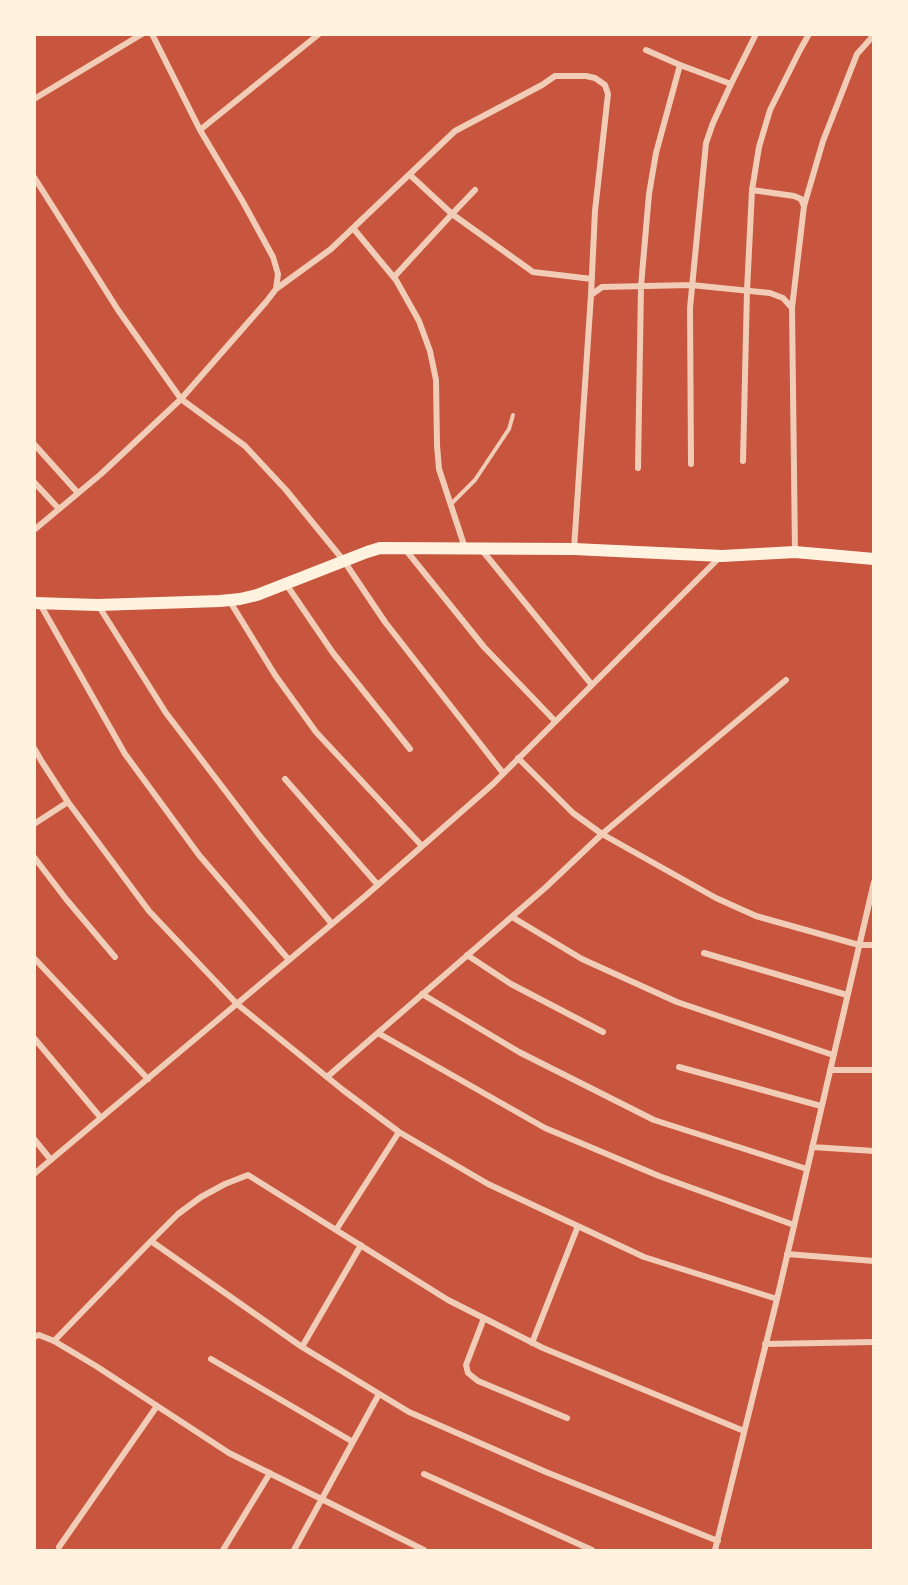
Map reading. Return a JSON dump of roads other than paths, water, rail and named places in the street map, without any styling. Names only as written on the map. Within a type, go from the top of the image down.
[{"type":"main road","points":[[37,604],[229,600],[257,595],[380,548],[574,549],[722,556],[795,552],[873,559]]},
{"type":"street","points":[[34,99],[142,34]]},
{"type":"street","points":[[152,34],[200,130],[273,257],[278,273],[276,288]]},
{"type":"street","points":[[200,130],[319,34]]},
{"type":"street","points":[[691,464],[691,285],[706,143],[713,123],[756,34]]},
{"type":"street","points":[[743,461],[752,190],[759,147],[770,110],[809,34]]},
{"type":"street","points":[[795,552],[792,308],[804,206],[823,141],[857,54],[873,35]]},
{"type":"street","points":[[646,51],[731,84]]},
{"type":"street","points":[[638,468],[641,286],[649,194],[656,153],[680,65]]},
{"type":"street","points":[[34,530],[78,494],[181,399],[276,288],[331,249],[455,131],[555,76],[586,76],[595,78],[604,85],[608,94],[595,211],[574,549]]},
{"type":"street","points":[[410,175],[452,214],[533,272],[592,279]]},
{"type":"street","points":[[34,177],[118,310],[181,399],[245,446],[286,490],[344,561],[385,622],[503,773]]},
{"type":"street","points":[[394,277],[475,190]]},
{"type":"street","points":[[752,190],[794,196],[801,199],[804,206]]},
{"type":"street","points":[[353,228],[394,277],[419,321],[430,351],[436,380],[437,445],[440,469],[465,548]]},
{"type":"street","points":[[591,295],[602,286],[691,285],[770,293],[783,298],[792,308]]},
{"type":"street","points":[[34,444],[78,494]]},
{"type":"street","points":[[34,483],[59,509]]},
{"type":"street","points":[[405,548],[484,647],[555,721]]},
{"type":"street","points":[[481,549],[592,685]]},
{"type":"street","points":[[34,1174],[422,846],[503,773],[722,556]]},
{"type":"street","points":[[286,584],[333,653],[410,749]]},
{"type":"street","points":[[229,600],[275,675],[316,732],[422,846]]},
{"type":"street","points":[[37,604],[125,754],[199,855],[289,960]]},
{"type":"street","points":[[98,604],[166,713],[259,835],[332,924]]},
{"type":"street","points":[[327,1077],[545,888],[602,834],[786,680]]},
{"type":"street","points":[[34,748],[68,802],[149,911],[237,1004],[399,1132],[488,1185],[644,1257],[777,1299]]},
{"type":"street","points":[[518,758],[573,813],[602,834],[716,898],[756,916],[859,945],[873,945]]},
{"type":"street","points":[[285,779],[378,885]]},
{"type":"street","points":[[34,824],[68,802]]},
{"type":"street","points":[[34,857],[115,957]]},
{"type":"street","points":[[715,1551],[777,1299],[873,882]]},
{"type":"street","points":[[512,916],[582,959],[677,1002],[833,1055]]},
{"type":"street","points":[[704,953],[847,995]]},
{"type":"street","points":[[467,955],[512,984],[603,1032]]},
{"type":"street","points":[[34,958],[148,1079]]},
{"type":"street","points":[[422,994],[519,1052],[654,1120],[807,1169]]},
{"type":"street","points":[[378,1033],[545,1128],[659,1176],[794,1225]]},
{"type":"street","points":[[34,1038],[101,1118]]},
{"type":"street","points":[[679,1067],[821,1106]]},
{"type":"street","points":[[830,1070],[873,1070]]},
{"type":"street","points":[[336,1230],[399,1132]]},
{"type":"street","points":[[34,1139],[51,1160]]},
{"type":"street","points":[[812,1147],[873,1151]]},
{"type":"street","points":[[54,1341],[178,1214],[201,1197],[248,1175],[448,1300],[532,1343],[744,1431]]},
{"type":"street","points":[[532,1343],[578,1226]]},
{"type":"street","points":[[151,1241],[302,1347],[409,1412],[546,1472],[718,1541]]},
{"type":"street","points":[[302,1347],[361,1245]]},
{"type":"street","points":[[787,1254],[873,1261]]},
{"type":"street","points":[[484,1318],[466,1365],[468,1373],[478,1381],[567,1418]]},
{"type":"street","points":[[34,1337],[39,1335],[54,1341],[229,1453],[424,1551]]},
{"type":"street","points":[[765,1344],[873,1342]]},
{"type":"street","points":[[211,1359],[353,1442]]},
{"type":"street","points":[[294,1551],[379,1394]]},
{"type":"street","points":[[59,1547],[157,1406]]},
{"type":"street","points":[[223,1551],[270,1473]]},
{"type":"street","points":[[424,1474],[592,1551]]},
{"type":"lane","points":[[451,504],[475,480],[509,429],[513,415]]}]
